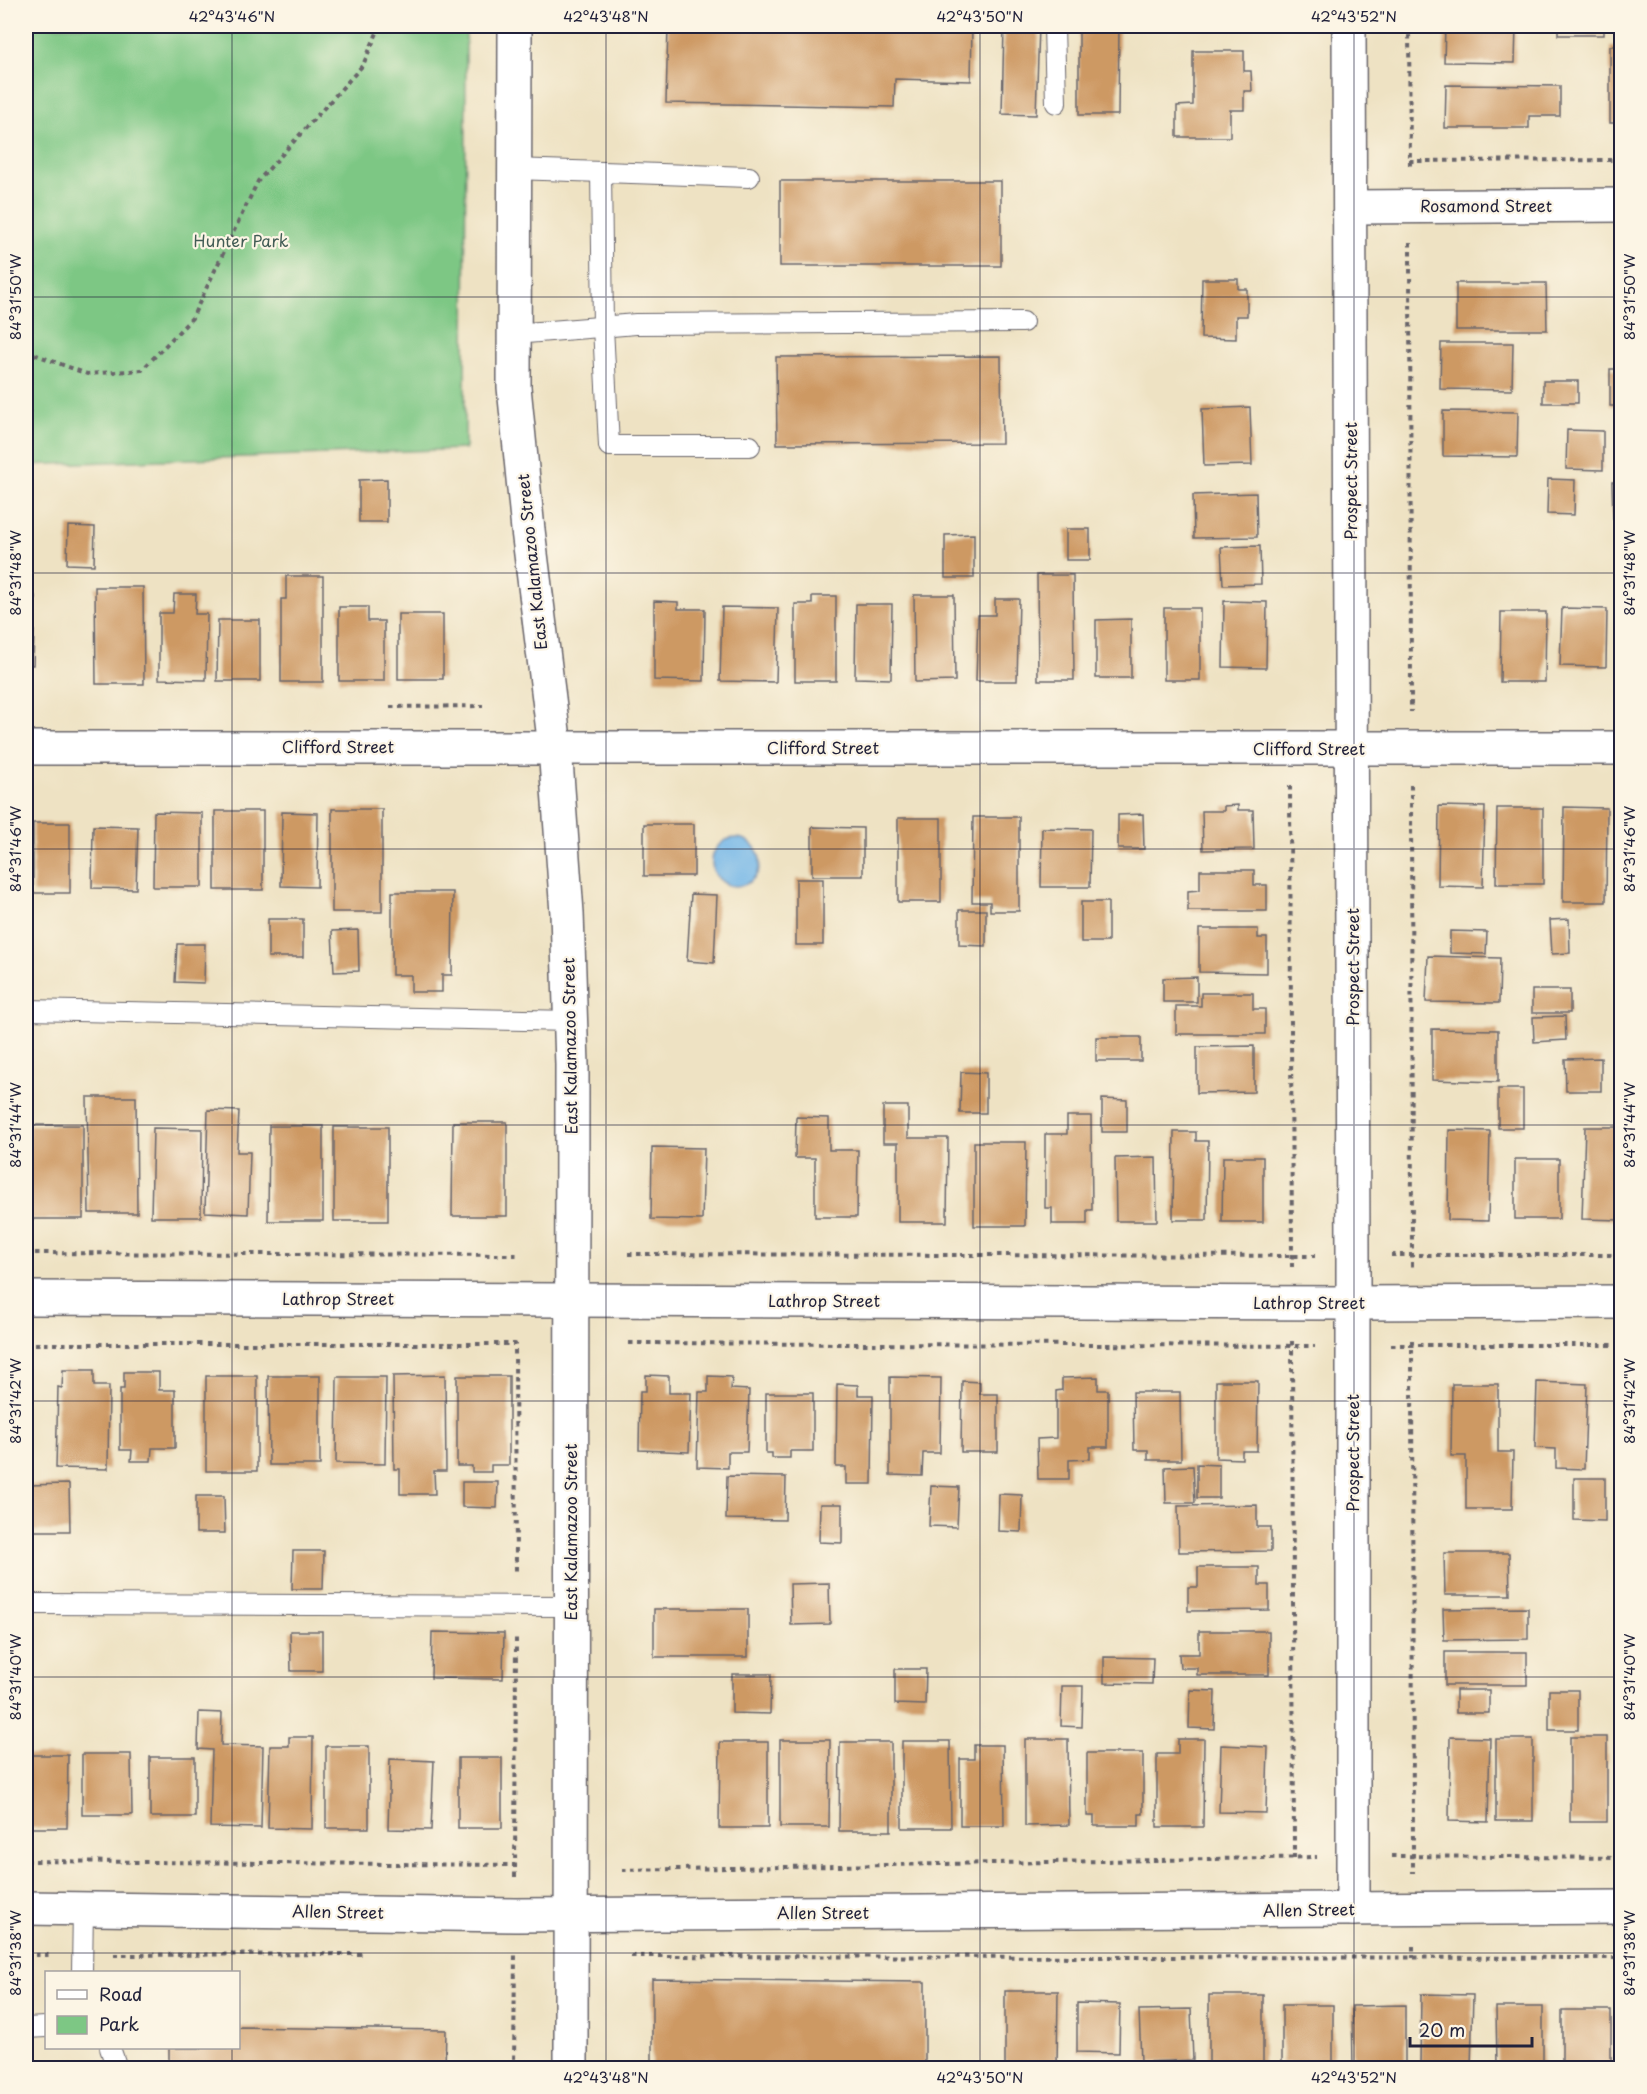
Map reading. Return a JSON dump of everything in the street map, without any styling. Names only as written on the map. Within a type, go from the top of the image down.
[{"type":"street","name":"East Kalamazoo Street","points":[[515,26],[514,387],[528,530],[555,747],[567,913],[571,1021],[573,1299],[570,1606],[571,2068]]},
{"type":"street","name":"Prospect Street","points":[[1349,26],[1353,1910]]},
{"type":"street","name":"Rosamond Street","points":[[1351,207],[1622,205]]},
{"type":"street","name":"Clifford Street","points":[[26,748],[1622,748]]},
{"type":"street","name":"Lathrop Street","points":[[26,1298],[1622,1302]]},
{"type":"street","name":"Allen Street","points":[[26,1908],[515,1915],[1622,1907]]},
{"type":"lane","points":[[1054,26],[1056,102]]},
{"type":"lane","points":[[514,169],[749,177]]},
{"type":"lane","points":[[601,172],[603,327],[609,446],[750,446]]},
{"type":"lane","points":[[514,334],[636,324],[1023,322]]},
{"type":"lane","points":[[26,1010],[571,1021]]},
{"type":"lane","points":[[26,1604],[570,1606]]},
{"type":"lane","points":[[82,1964],[83,1908]]},
{"type":"lane","points":[[26,2028],[45,2027]]},
{"type":"lane","points":[[110,2049],[117,2068]]},
{"type":"path","points":[[26,351],[87,374],[142,370],[192,318],[258,181],[363,65],[380,26]]},
{"type":"path","points":[[1409,26],[1413,1958]]},
{"type":"path","points":[[1409,161],[1622,160]]},
{"type":"path","points":[[26,1253],[518,1254]]},
{"type":"path","points":[[628,1254],[1622,1256]]},
{"type":"path","points":[[629,1343],[1280,1347],[1622,1346]]},
{"type":"path","points":[[26,1344],[515,1344],[514,2068]]},
{"type":"path","points":[[622,1870],[1413,1856],[1622,1858]]},
{"type":"path","points":[[26,1861],[515,1865]]},
{"type":"path","points":[[26,1955],[82,1964],[375,1953]]},
{"type":"path","points":[[503,1953],[515,1953]]},
{"type":"path","points":[[631,1956],[1622,1958]]},
{"type":"green space","name":"Hunter Park","points":[[26,26],[466,26],[465,449],[26,465]]},
{"type":"water","points":[[736,838],[753,845],[760,862],[753,879],[736,886],[719,879],[712,862],[719,845]]},
{"type":"building","points":[[668,26],[972,26],[971,81],[895,79],[894,107],[666,103]]},
{"type":"building","points":[[1004,26],[1039,26],[1036,115],[1002,114]]},
{"type":"building","points":[[1079,26],[1119,26],[1118,115],[1079,115]]},
{"type":"building","points":[[1445,26],[1516,26],[1515,63],[1444,62]]},
{"type":"building","points":[[1558,26],[1604,26],[1604,35],[1558,35]]},
{"type":"building","points":[[1610,46],[1622,46],[1622,123],[1610,123]]},
{"type":"building","points":[[1193,51],[1244,51],[1244,71],[1251,71],[1252,91],[1244,91],[1244,110],[1230,110],[1230,137],[1177,137],[1177,106],[1193,105]]},
{"type":"building","points":[[1446,85],[1560,86],[1560,116],[1529,116],[1529,128],[1445,128]]},
{"type":"building","points":[[780,181],[1001,181],[1001,266],[780,266]]},
{"type":"building","points":[[1202,279],[1238,279],[1238,289],[1247,289],[1247,316],[1236,316],[1236,339],[1201,338]]},
{"type":"building","points":[[1456,283],[1546,283],[1547,330],[1456,330]]},
{"type":"building","points":[[1619,290],[1622,290],[1622,341],[1619,341]]},
{"type":"building","points":[[1441,343],[1513,343],[1512,390],[1440,389]]},
{"type":"building","points":[[1001,356],[1002,443],[777,444],[776,357]]},
{"type":"building","points":[[26,367],[30,367],[31,428],[26,428]]},
{"type":"building","points":[[1610,369],[1622,369],[1622,406],[1610,406]]},
{"type":"building","points":[[1543,381],[1578,381],[1578,403],[1543,403]]},
{"type":"building","points":[[1250,407],[1252,465],[1204,466],[1202,409]]},
{"type":"building","points":[[1443,411],[1518,412],[1517,457],[1443,456]]},
{"type":"building","points":[[1567,430],[1603,431],[1603,470],[1566,469]]},
{"type":"building","points":[[387,479],[387,522],[359,522],[359,480]]},
{"type":"building","points":[[1548,479],[1575,480],[1574,515],[1547,514]]},
{"type":"building","points":[[1612,482],[1622,482],[1622,519],[1613,519]]},
{"type":"building","points":[[1256,493],[1257,537],[1194,538],[1193,495]]},
{"type":"building","points":[[68,526],[95,527],[94,565],[67,564]]},
{"type":"building","points":[[1066,529],[1090,529],[1090,560],[1066,560]]},
{"type":"building","points":[[974,534],[974,578],[945,578],[945,535]]},
{"type":"building","points":[[1260,546],[1261,584],[1223,585],[1221,547]]},
{"type":"building","points":[[1037,575],[1073,575],[1074,680],[1038,680]]},
{"type":"building","points":[[286,576],[323,576],[323,682],[281,682],[281,599],[286,599]]},
{"type":"building","points":[[95,587],[143,587],[144,684],[96,684]]},
{"type":"building","points":[[174,594],[196,594],[195,614],[207,614],[206,680],[159,679],[159,613],[173,613]]},
{"type":"building","points":[[26,595],[35,596],[33,665],[26,665]]},
{"type":"building","points":[[914,595],[954,595],[955,681],[915,682]]},
{"type":"building","points":[[812,596],[836,596],[836,681],[795,681],[795,604],[812,604]]},
{"type":"building","points":[[995,599],[1019,599],[1017,681],[976,681],[978,615],[995,615]]},
{"type":"building","points":[[654,601],[678,602],[678,609],[705,609],[704,681],[654,680]]},
{"type":"building","points":[[1224,601],[1267,602],[1266,668],[1223,667]]},
{"type":"building","points":[[856,604],[892,604],[891,679],[855,678]]},
{"type":"building","points":[[339,607],[368,607],[368,621],[384,621],[384,681],[339,681]]},
{"type":"building","points":[[722,607],[778,608],[776,682],[720,681]]},
{"type":"building","points":[[1164,608],[1200,608],[1200,680],[1164,680]]},
{"type":"building","points":[[1562,608],[1607,609],[1606,667],[1560,666]]},
{"type":"building","points":[[1501,612],[1546,612],[1545,682],[1500,682]]},
{"type":"building","points":[[398,614],[443,614],[443,679],[398,679]]},
{"type":"building","points":[[1131,619],[1131,678],[1096,678],[1096,620]]},
{"type":"building","points":[[218,620],[260,620],[260,681],[217,681]]},
{"type":"building","points":[[1238,805],[1238,810],[1253,810],[1254,849],[1203,850],[1202,811],[1224,811],[1224,806]]},
{"type":"building","points":[[1439,806],[1485,807],[1483,887],[1438,886]]},
{"type":"building","points":[[1564,807],[1607,808],[1606,902],[1563,902]]},
{"type":"building","points":[[1497,808],[1543,808],[1543,884],[1496,884]]},
{"type":"building","points":[[332,809],[382,809],[382,912],[332,912]]},
{"type":"building","points":[[215,811],[263,811],[263,890],[215,890]]},
{"type":"building","points":[[154,812],[202,813],[202,887],[153,887]]},
{"type":"building","points":[[282,812],[318,813],[317,887],[281,886]]},
{"type":"building","points":[[1143,814],[1144,849],[1118,849],[1118,815]]},
{"type":"building","points":[[973,817],[1019,817],[1019,911],[990,911],[990,902],[972,902]]},
{"type":"building","points":[[898,818],[941,818],[941,902],[898,902]]},
{"type":"building","points":[[33,823],[70,823],[70,893],[33,893]]},
{"type":"building","points":[[644,824],[694,824],[694,876],[644,876]]},
{"type":"building","points":[[93,826],[138,827],[136,889],[92,888]]},
{"type":"building","points":[[812,827],[863,828],[863,876],[812,876]]},
{"type":"building","points":[[1042,828],[1091,829],[1090,887],[1041,887]]},
{"type":"building","points":[[1200,870],[1254,870],[1254,885],[1267,885],[1267,911],[1188,911],[1188,891],[1200,890]]},
{"type":"building","points":[[796,879],[823,879],[823,945],[796,945]]},
{"type":"building","points":[[392,892],[453,892],[452,975],[442,975],[442,992],[411,992],[411,975],[392,975]]},
{"type":"building","points":[[691,894],[717,895],[714,963],[687,961]]},
{"type":"building","points":[[1081,902],[1108,902],[1108,942],[1081,942]]},
{"type":"building","points":[[959,910],[986,910],[986,946],[959,945]]},
{"type":"building","points":[[268,919],[303,919],[303,957],[268,957]]},
{"type":"building","points":[[1569,919],[1570,953],[1552,954],[1550,920]]},
{"type":"building","points":[[1199,929],[1258,929],[1258,938],[1267,938],[1267,973],[1199,972]]},
{"type":"building","points":[[358,930],[359,971],[334,972],[332,931]]},
{"type":"building","points":[[1450,931],[1487,932],[1486,954],[1450,953]]},
{"type":"building","points":[[177,944],[205,944],[204,983],[175,982]]},
{"type":"building","points":[[1428,956],[1500,958],[1499,1003],[1426,1002]]},
{"type":"building","points":[[1197,977],[1197,1002],[1163,1002],[1163,978]]},
{"type":"building","points":[[1532,990],[1570,990],[1570,1013],[1532,1013]]},
{"type":"building","points":[[1201,993],[1253,993],[1253,1009],[1265,1009],[1265,1034],[1176,1034],[1176,1006],[1201,1006]]},
{"type":"building","points":[[1565,1016],[1566,1040],[1534,1042],[1533,1017]]},
{"type":"building","points":[[1432,1029],[1498,1030],[1498,1082],[1432,1080]]},
{"type":"building","points":[[1096,1037],[1141,1037],[1141,1061],[1096,1061]]},
{"type":"building","points":[[1254,1046],[1254,1092],[1197,1093],[1197,1047]]},
{"type":"building","points":[[1601,1058],[1601,1091],[1566,1091],[1565,1059]]},
{"type":"building","points":[[961,1072],[986,1073],[986,1113],[960,1113]]},
{"type":"building","points":[[1498,1089],[1523,1089],[1523,1128],[1498,1128]]},
{"type":"building","points":[[87,1097],[136,1097],[137,1213],[89,1213]]},
{"type":"building","points":[[1102,1099],[1127,1100],[1127,1132],[1102,1132]]},
{"type":"building","points":[[883,1106],[908,1106],[908,1138],[948,1138],[947,1222],[898,1222],[898,1143],[883,1143]]},
{"type":"building","points":[[208,1110],[239,1111],[237,1152],[250,1152],[248,1214],[205,1212]]},
{"type":"building","points":[[1067,1116],[1091,1116],[1092,1210],[1087,1210],[1087,1224],[1052,1224],[1052,1208],[1045,1208],[1045,1134],[1067,1134]]},
{"type":"building","points":[[796,1117],[829,1118],[829,1150],[858,1150],[857,1217],[815,1217],[815,1158],[795,1158]]},
{"type":"building","points":[[453,1122],[507,1122],[507,1216],[452,1216]]},
{"type":"building","points":[[29,1125],[83,1125],[83,1219],[28,1219]]},
{"type":"building","points":[[269,1126],[323,1126],[323,1221],[268,1221]]},
{"type":"building","points":[[334,1127],[388,1127],[388,1221],[334,1221]]},
{"type":"building","points":[[1585,1127],[1622,1127],[1622,1220],[1582,1219]]},
{"type":"building","points":[[153,1128],[202,1129],[201,1217],[151,1217]]},
{"type":"building","points":[[1449,1130],[1490,1131],[1488,1221],[1448,1220]]},
{"type":"building","points":[[1174,1132],[1196,1132],[1196,1141],[1208,1141],[1207,1220],[1173,1220]]},
{"type":"building","points":[[974,1142],[1026,1142],[1025,1226],[974,1226]]},
{"type":"building","points":[[652,1147],[704,1148],[702,1220],[651,1219]]},
{"type":"building","points":[[1156,1157],[1157,1221],[1116,1221],[1115,1158]]},
{"type":"building","points":[[1223,1157],[1263,1157],[1263,1222],[1222,1222]]},
{"type":"building","points":[[1515,1159],[1559,1159],[1559,1219],[1515,1219]]},
{"type":"building","points":[[63,1370],[94,1370],[94,1386],[109,1386],[108,1469],[56,1468],[58,1387],[62,1388]]},
{"type":"building","points":[[124,1372],[159,1372],[159,1390],[175,1390],[175,1448],[152,1448],[151,1461],[131,1461],[132,1450],[120,1450],[120,1389],[124,1389]]},
{"type":"building","points":[[445,1375],[446,1471],[434,1471],[435,1494],[400,1494],[400,1469],[394,1469],[393,1376]]},
{"type":"building","points":[[646,1375],[669,1376],[669,1393],[691,1393],[689,1452],[639,1450],[640,1391],[646,1391]]},
{"type":"building","points":[[206,1376],[257,1376],[257,1471],[206,1471]]},
{"type":"building","points":[[268,1376],[320,1376],[320,1465],[269,1465]]},
{"type":"building","points":[[457,1376],[509,1376],[509,1465],[491,1465],[491,1472],[472,1472],[472,1466],[457,1466]]},
{"type":"building","points":[[708,1376],[732,1377],[731,1389],[749,1390],[747,1452],[728,1452],[728,1468],[697,1467],[699,1392],[708,1392]]},
{"type":"building","points":[[337,1377],[386,1377],[385,1464],[336,1463]]},
{"type":"building","points":[[890,1377],[941,1378],[940,1453],[923,1453],[922,1476],[890,1475]]},
{"type":"building","points":[[1098,1377],[1098,1390],[1108,1390],[1108,1447],[1090,1447],[1090,1459],[1069,1460],[1069,1479],[1038,1479],[1037,1439],[1056,1438],[1056,1391],[1062,1390],[1062,1378]]},
{"type":"building","points":[[962,1381],[980,1382],[980,1394],[998,1394],[998,1452],[961,1452]]},
{"type":"building","points":[[1216,1381],[1258,1381],[1257,1451],[1242,1451],[1242,1459],[1216,1458]]},
{"type":"building","points":[[1537,1382],[1587,1384],[1584,1469],[1556,1468],[1556,1449],[1535,1448]]},
{"type":"building","points":[[837,1384],[858,1385],[858,1395],[873,1395],[872,1484],[846,1484],[846,1467],[836,1467]]},
{"type":"building","points":[[1452,1384],[1498,1384],[1498,1452],[1513,1452],[1512,1509],[1466,1509],[1466,1456],[1451,1456]]},
{"type":"building","points":[[1133,1392],[1180,1392],[1181,1460],[1148,1460],[1148,1450],[1134,1450]]},
{"type":"building","points":[[766,1393],[813,1393],[813,1451],[790,1451],[790,1458],[772,1458],[772,1453],[766,1453]]},
{"type":"building","points":[[1622,1396],[1622,1465],[1619,1465],[1618,1397]]},
{"type":"building","points":[[1197,1464],[1219,1465],[1219,1498],[1197,1498]]},
{"type":"building","points":[[1193,1466],[1195,1503],[1166,1503],[1165,1467]]},
{"type":"building","points":[[727,1476],[786,1477],[785,1520],[726,1519]]},
{"type":"building","points":[[1574,1478],[1605,1478],[1605,1521],[1574,1520]]},
{"type":"building","points":[[462,1482],[498,1482],[497,1508],[462,1507]]},
{"type":"building","points":[[69,1484],[70,1531],[26,1531],[26,1485]]},
{"type":"building","points":[[931,1486],[959,1487],[957,1527],[929,1526]]},
{"type":"building","points":[[999,1494],[1022,1495],[1021,1532],[998,1531]]},
{"type":"building","points":[[196,1496],[224,1496],[225,1533],[196,1533]]},
{"type":"building","points":[[820,1504],[842,1504],[842,1543],[819,1542]]},
{"type":"building","points":[[1257,1505],[1257,1527],[1271,1527],[1271,1551],[1179,1552],[1178,1506]]},
{"type":"building","points":[[293,1551],[324,1551],[323,1589],[292,1589]]},
{"type":"building","points":[[1444,1553],[1509,1553],[1510,1595],[1445,1595]]},
{"type":"building","points":[[1198,1567],[1259,1567],[1259,1585],[1269,1585],[1269,1610],[1188,1611],[1188,1587],[1198,1587]]},
{"type":"building","points":[[829,1583],[830,1624],[791,1625],[790,1584]]},
{"type":"building","points":[[1528,1608],[1528,1639],[1444,1640],[1443,1609]]},
{"type":"building","points":[[654,1609],[748,1609],[748,1657],[654,1657]]},
{"type":"building","points":[[290,1631],[322,1631],[322,1671],[291,1671]]},
{"type":"building","points":[[1199,1631],[1269,1631],[1269,1675],[1197,1675],[1197,1668],[1180,1668],[1179,1654],[1199,1654]]},
{"type":"building","points":[[432,1632],[504,1633],[503,1679],[431,1678]]},
{"type":"building","points":[[1445,1652],[1527,1652],[1527,1685],[1445,1685]]},
{"type":"building","points":[[1104,1657],[1153,1658],[1152,1684],[1104,1683]]},
{"type":"building","points":[[895,1669],[926,1669],[925,1705],[895,1704]]},
{"type":"building","points":[[732,1674],[771,1674],[770,1714],[732,1713]]},
{"type":"building","points":[[1062,1686],[1083,1686],[1082,1727],[1061,1726]]},
{"type":"building","points":[[1190,1690],[1215,1691],[1214,1729],[1189,1728]]},
{"type":"building","points":[[1456,1690],[1489,1690],[1489,1713],[1456,1713]]},
{"type":"building","points":[[1549,1690],[1578,1690],[1578,1730],[1549,1730]]},
{"type":"building","points":[[199,1712],[222,1713],[221,1745],[263,1746],[261,1828],[210,1827],[212,1750],[198,1749]]},
{"type":"building","points":[[289,1737],[313,1737],[312,1829],[268,1828],[270,1746],[289,1746]]},
{"type":"building","points":[[1450,1737],[1490,1738],[1488,1822],[1449,1821]]},
{"type":"building","points":[[1570,1737],[1607,1737],[1607,1822],[1570,1822]]},
{"type":"building","points":[[1025,1739],[1068,1739],[1069,1825],[1025,1826]]},
{"type":"building","points":[[1178,1739],[1204,1739],[1203,1827],[1157,1827],[1157,1754],[1178,1754]]},
{"type":"building","points":[[1496,1739],[1533,1739],[1533,1821],[1496,1821]]},
{"type":"building","points":[[780,1740],[830,1740],[829,1827],[780,1827]]},
{"type":"building","points":[[902,1741],[950,1741],[951,1828],[902,1828]]},
{"type":"building","points":[[720,1742],[768,1742],[768,1828],[719,1828]]},
{"type":"building","points":[[840,1742],[891,1742],[891,1831],[839,1831]]},
{"type":"building","points":[[974,1745],[1003,1745],[1004,1826],[960,1826],[960,1759],[974,1759]]},
{"type":"building","points":[[1221,1745],[1268,1747],[1266,1813],[1219,1812]]},
{"type":"building","points":[[326,1746],[369,1746],[369,1828],[326,1828]]},
{"type":"building","points":[[1087,1753],[1143,1753],[1143,1814],[1139,1814],[1139,1826],[1094,1826],[1094,1816],[1087,1816]]},
{"type":"building","points":[[82,1754],[131,1754],[132,1815],[82,1815]]},
{"type":"building","points":[[26,1755],[68,1755],[67,1828],[26,1828]]},
{"type":"building","points":[[150,1757],[195,1757],[195,1817],[150,1817]]},
{"type":"building","points":[[458,1758],[502,1758],[502,1828],[458,1828]]},
{"type":"building","points":[[390,1759],[434,1761],[431,1830],[388,1829]]},
{"type":"building","points":[[652,1979],[925,1982],[925,2068],[652,2068]]},
{"type":"building","points":[[1005,1991],[1058,1991],[1057,2068],[1005,2068]]},
{"type":"building","points":[[1421,1994],[1473,1995],[1471,2067],[1420,2066]]},
{"type":"building","points":[[1209,1995],[1263,1995],[1263,2068],[1209,2068]]},
{"type":"building","points":[[1077,2003],[1120,2004],[1119,2053],[1077,2052]]},
{"type":"building","points":[[1282,2005],[1333,2005],[1333,2063],[1282,2063]]},
{"type":"building","points":[[1405,2005],[1405,2065],[1353,2066],[1352,2006]]},
{"type":"building","points":[[1496,2007],[1543,2007],[1543,2066],[1497,2066]]},
{"type":"building","points":[[1191,2009],[1193,2060],[1141,2062],[1139,2010]]},
{"type":"building","points":[[1619,2009],[1622,2009],[1622,2068],[1619,2068]]},
{"type":"building","points":[[1562,2010],[1611,2010],[1611,2068],[1562,2068]]},
{"type":"building","points":[[240,2027],[446,2030],[445,2068],[169,2068],[169,2049],[240,2049]]}]
